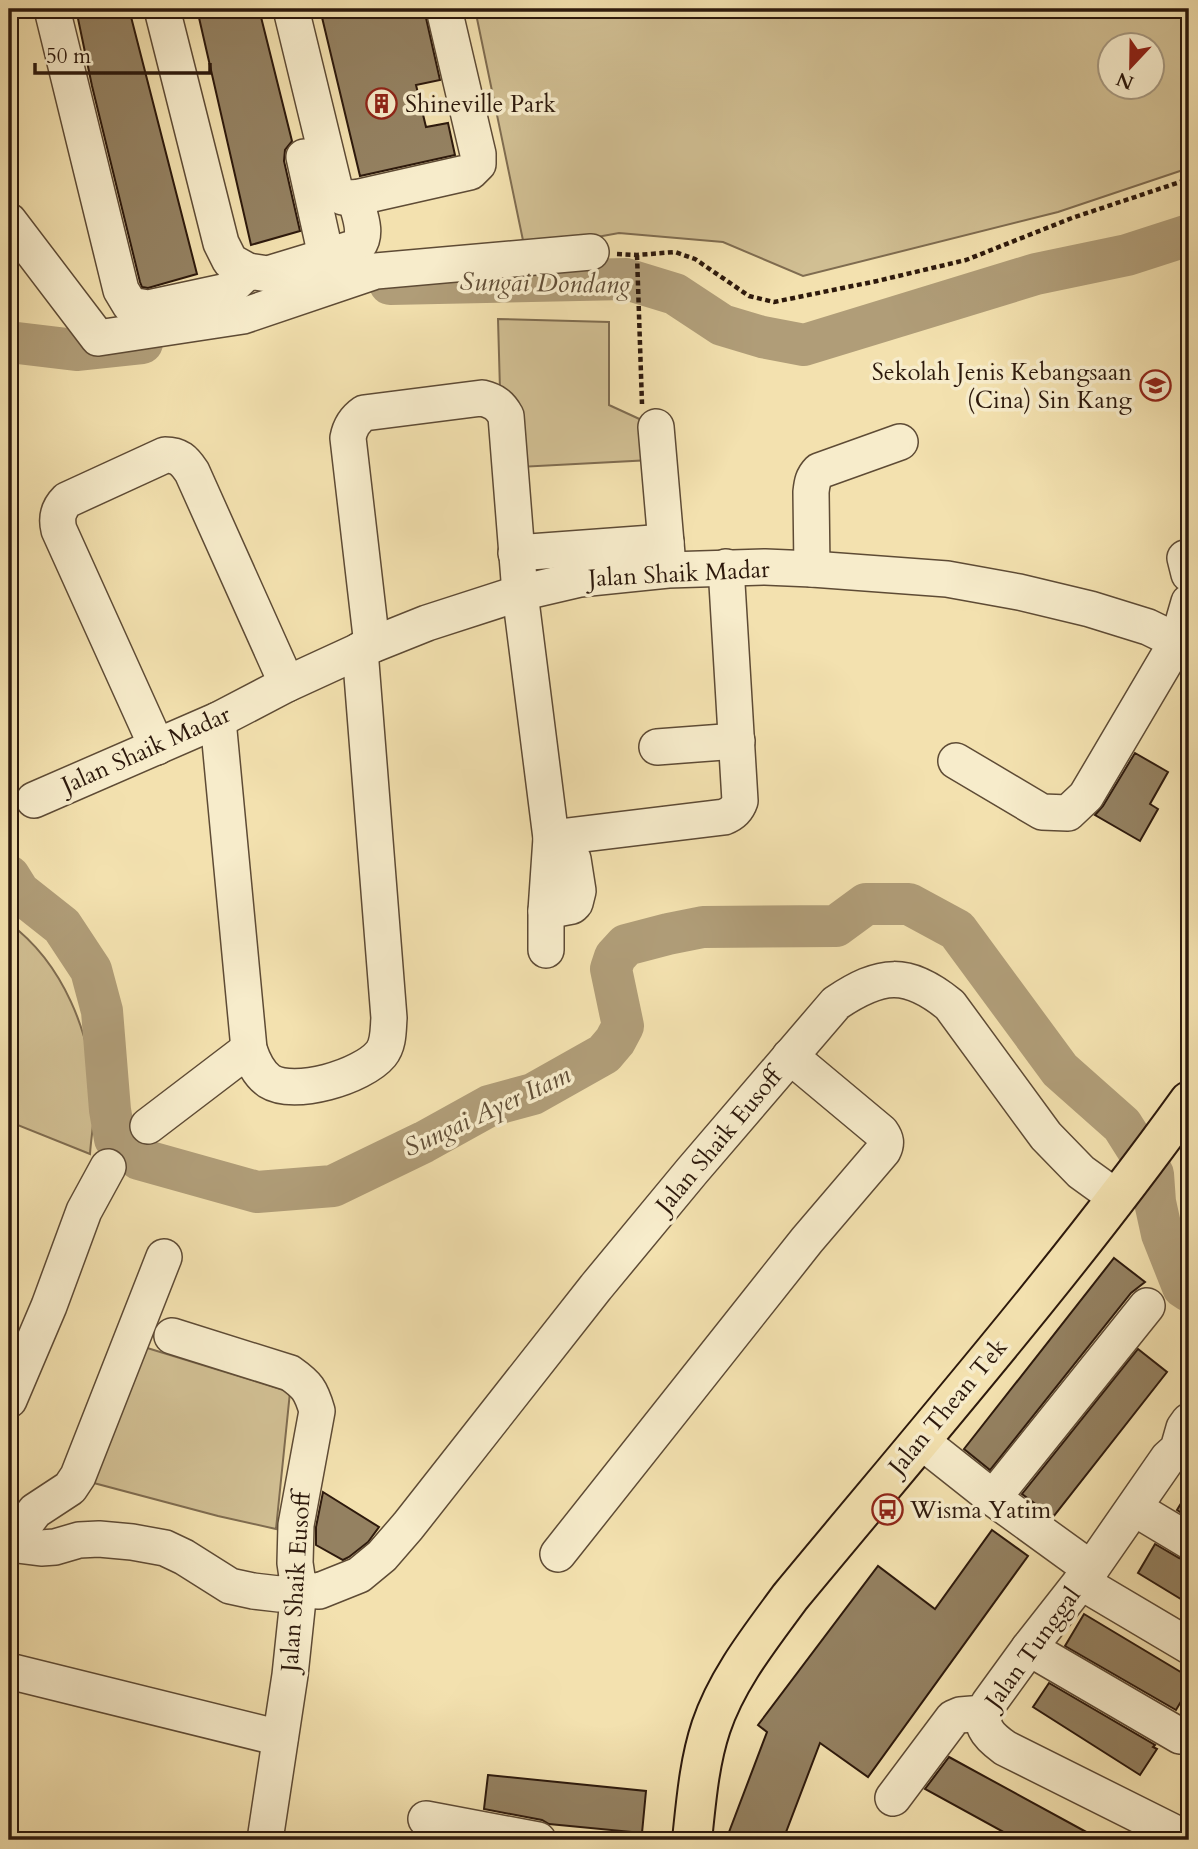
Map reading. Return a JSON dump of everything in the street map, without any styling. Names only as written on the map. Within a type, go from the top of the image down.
[{"type":"main road","name":"Jalan Thean Tek","points":[[692,1840],[705,1748],[711,1726],[728,1689],[755,1644],[790,1597],[1035,1304],[1189,1101]]},
{"type":"street","points":[[52,9],[121,290],[130,305],[148,308],[226,291],[248,271]]},
{"type":"street","points":[[162,9],[221,243],[230,261],[248,271],[268,274],[357,247],[363,241],[364,234],[355,198]]},
{"type":"street","points":[[271,9],[334,254]]},
{"type":"street","points":[[291,9],[335,190],[343,197],[355,198],[471,172],[478,164],[478,154],[444,9]]},
{"type":"street","points":[[9,221],[98,338],[243,316],[376,271],[591,252]]},
{"type":"street","points":[[218,720],[249,1049],[261,1074],[275,1084],[285,1087],[322,1084],[359,1071],[382,1053],[387,1041],[389,1018],[366,648],[349,429],[356,418],[364,413],[482,398],[493,401],[501,407],[506,416],[520,593],[562,849],[546,911],[546,950]]},
{"type":"street","points":[[516,553],[667,556],[656,427]]},
{"type":"street","points":[[812,569],[811,492],[815,475],[900,442]]},
{"type":"street","points":[[157,747],[59,530],[58,513],[67,500],[165,455],[183,459],[192,472],[287,684]]},
{"type":"street","name":"Jalan Shaik Madar","points":[[34,800],[218,720],[287,684],[426,623],[520,593],[667,556],[726,568],[812,569],[947,579],[1102,612],[1148,627],[1183,643]]},
{"type":"street","points":[[562,849],[724,817],[738,809],[740,801],[726,568]]},
{"type":"street","points":[[956,761],[1042,811],[1068,813],[1086,796],[1183,643],[1189,602]]},
{"type":"street","points":[[657,747],[737,741]]},
{"type":"street","name":"Jalan Shaik Eusoff","points":[[9,1544],[41,1548],[79,1540],[132,1542],[164,1548],[184,1557],[230,1586],[279,1594],[299,1590],[319,1591],[359,1575],[382,1556],[408,1526],[596,1287],[836,1003],[857,989],[877,981],[916,983],[950,1005],[1046,1136],[1081,1172],[1121,1192]]},
{"type":"street","points":[[148,1126],[249,1049]]},
{"type":"street","points":[[558,1554],[807,1240],[886,1145],[881,1132],[790,1056]]},
{"type":"street","points":[[9,1399],[49,1306],[84,1210],[108,1167]]},
{"type":"street","points":[[9,1544],[35,1511],[70,1488],[78,1476],[164,1257]]},
{"type":"street","points":[[993,1498],[1147,1306]]},
{"type":"street","name":"Jalan Shaik Eusoff","points":[[172,1336],[290,1373],[304,1383],[312,1394],[317,1411],[296,1525],[295,1563],[299,1590],[290,1675],[265,1840]]},
{"type":"street","name":"Jalan Tunggal","points":[[1186,1438],[1168,1458],[1086,1576],[1028,1648],[984,1713],[983,1722],[986,1733],[1005,1748],[1189,1840]]},
{"type":"street","points":[[921,1441],[1086,1576],[1189,1646]]},
{"type":"street","points":[[1134,1508],[1189,1541]]},
{"type":"street","points":[[1028,1648],[1180,1736]]},
{"type":"street","points":[[9,1671],[281,1738]]},
{"type":"street","points":[[893,1798],[953,1718],[984,1713]]},
{"type":"street","points":[[425,1819],[538,1840]]},
{"type":"path","points":[[656,427],[642,404],[637,255],[675,252],[695,258],[750,296],[774,302],[967,260],[1072,218],[1189,179]]},
{"type":"shaded area","points":[[475,9],[1189,9],[1189,168],[1058,212],[803,276],[723,242],[619,233],[525,250]]},
{"type":"shaded area","points":[[498,319],[609,322],[609,405],[646,422],[651,460],[519,467],[500,390]]},
{"type":"shaded area","points":[[9,923],[45,958],[71,1002],[80,1026],[92,1076],[94,1101],[90,1154],[10,1122],[18,1096],[9,1092]]},
{"type":"shaded area","points":[[144,1347],[290,1392],[276,1529],[90,1482]]},
{"type":"building","points":[[76,9],[129,9],[197,274],[148,288],[142,287],[92,86]]},
{"type":"building","points":[[197,9],[259,9],[292,141],[285,150],[284,161],[300,231],[251,245]]},
{"type":"building","name":"Shineville Park","points":[[320,9],[424,9],[440,80],[416,85],[426,127],[448,123],[455,155],[360,176]]},
{"type":"building","points":[[1135,753],[1168,772],[1150,804],[1158,809],[1140,841],[1095,815]]},
{"type":"building","points":[[1114,1258],[1145,1282],[1131,1293],[990,1470],[964,1449]]},
{"type":"building","points":[[1138,1349],[1167,1372],[1053,1517],[1022,1494]]},
{"type":"building","points":[[1189,1490],[1189,1518],[1177,1510]]},
{"type":"building","points":[[323,1492],[379,1527],[368,1542],[343,1560],[316,1545],[316,1527]]},
{"type":"building","points":[[992,1530],[1028,1556],[868,1777],[820,1743],[783,1840],[726,1840],[767,1732],[758,1725],[878,1566],[935,1609]]},
{"type":"building","points":[[1155,1544],[1189,1561],[1189,1604],[1138,1573]]},
{"type":"building","points":[[1084,1614],[1189,1677],[1189,1688],[1176,1710],[1065,1646]]},
{"type":"building","points":[[1049,1683],[1155,1745],[1153,1747],[1157,1749],[1140,1775],[1033,1707]]},
{"type":"building","points":[[949,1757],[1101,1840],[1018,1840],[925,1789]]},
{"type":"building","points":[[488,1775],[646,1791],[642,1833],[549,1824],[542,1820],[484,1809]]},
{"type":"waterway","name":"Sungai Dondang","points":[[390,284],[626,279],[675,294],[722,325],[762,337],[804,345],[1036,274],[1127,255],[1189,235]]},
{"type":"waterway","name":"Sungai Dondang","points":[[9,342],[76,350],[142,343]]},
{"type":"waterway","name":"Sungai Ayer Itam","points":[[9,876],[19,892],[62,926],[91,970],[102,1011],[115,1139],[139,1159],[257,1192],[333,1186],[424,1142],[489,1106],[533,1094],[604,1054],[623,1026],[611,969],[615,957],[626,945],[703,927],[836,926],[866,904],[909,904],[957,930],[1060,1070],[1122,1125],[1153,1174],[1155,1202],[1162,1234],[1183,1287],[1189,1291]]},
{"type":"place","name":"Shineville Park","points":[[382,104]]},
{"type":"place","name":"Sekolah Jenis Kebangsaan (Cina) Sin Kang","points":[[1155,386]]},
{"type":"place","name":"Wisma Yatim","points":[[887,1510]]}]
